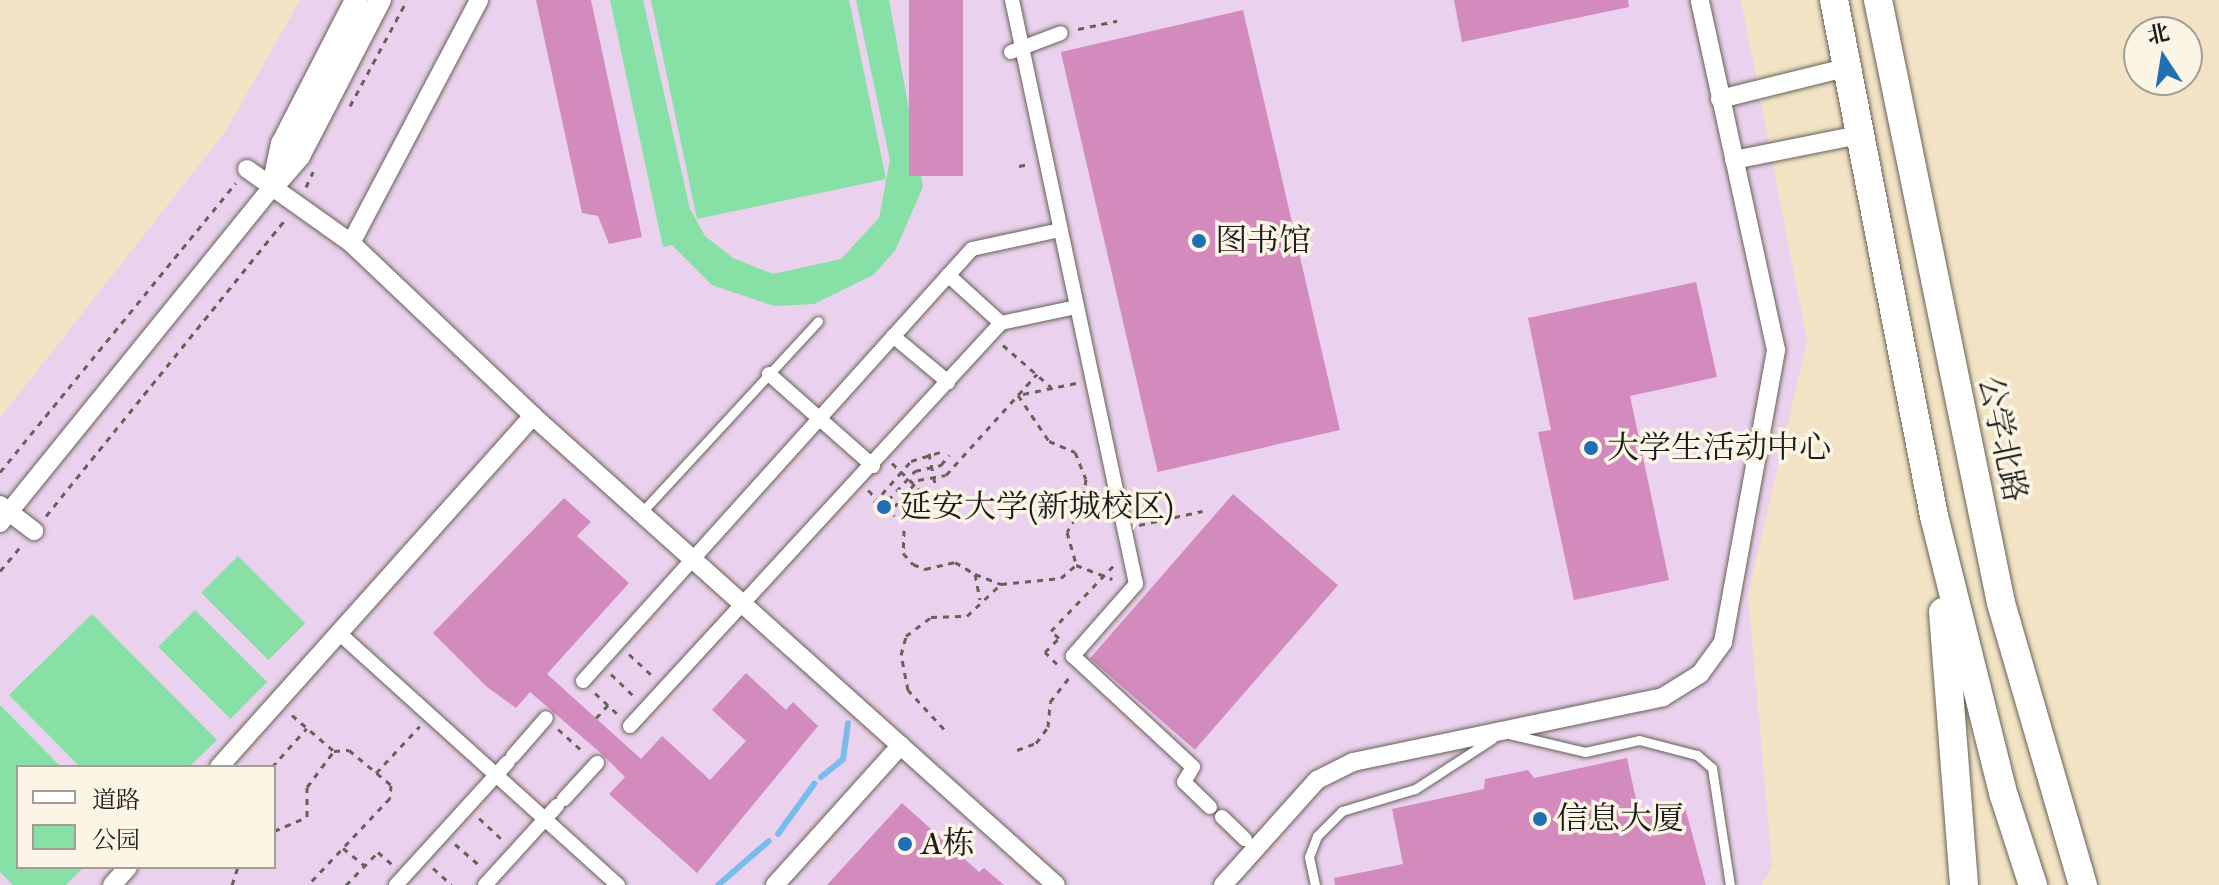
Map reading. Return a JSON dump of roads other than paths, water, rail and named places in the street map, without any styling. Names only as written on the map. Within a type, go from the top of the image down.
[{"type":"main road","points":[[1834,0],[1864,134],[1934,516],[2004,796],[2033,885]]},
{"type":"main road","name":"公学北路","points":[[1878,0],[2001,603],[2083,885]]},
{"type":"main road","points":[[1934,516],[1964,885]]},
{"type":"main road","points":[[2061,802],[2099,885]]},
{"type":"street","points":[[273,186],[282,144],[356,0]]},
{"type":"street","points":[[34,531],[3,513],[299,156],[380,0]]},
{"type":"street","points":[[351,243],[479,0]]},
{"type":"street","points":[[1012,0],[1017,50],[1060,230],[1136,584],[1073,656],[1193,767],[1184,782],[1210,807]]},
{"type":"street","points":[[1223,885],[1317,780],[1353,762],[1663,697],[1700,674],[1723,642],[1776,362],[1700,0]]},
{"type":"street","points":[[1017,50],[1061,33]]},
{"type":"street","points":[[1720,99],[1849,67]]},
{"type":"street","points":[[1734,160],[1864,134]]},
{"type":"street","points":[[247,169],[351,243],[533,416],[1056,885]]},
{"type":"street","points":[[583,681],[972,249],[1060,230]]},
{"type":"street","points":[[948,275],[996,328]]},
{"type":"street","points":[[630,726],[745,606],[996,328],[1076,307]]},
{"type":"street","points":[[893,336],[948,382]]},
{"type":"street","points":[[769,374],[873,466]]},
{"type":"street","points":[[221,765],[533,416]]},
{"type":"street","points":[[340,634],[618,885]]},
{"type":"street","points":[[398,883],[546,718]]},
{"type":"street","points":[[775,885],[901,745]]},
{"type":"street","points":[[489,881],[597,763]]},
{"type":"street","points":[[1222,817],[1245,839]]},
{"type":"street","points":[[112,885],[126,869]]},
{"type":"lane","points":[[641,513],[818,321]]},
{"type":"lane","points":[[1315,885],[1309,857],[1317,836],[1342,811],[1415,789],[1502,733],[1585,752],[1639,740],[1697,755],[1712,768],[1730,885]]},
{"type":"waterway","points":[[821,777],[843,759],[848,723]]},
{"type":"waterway","points":[[778,834],[814,784]]},
{"type":"waterway","points":[[718,885],[769,841]]},
{"type":"place","name":"图书馆","points":[[1199,241]]},
{"type":"place","name":"大学生活动中心","points":[[1591,448]]},
{"type":"place","name":"延安大学(新城校区)","points":[[884,507]]},
{"type":"place","name":"信息大厦","points":[[1540,819]]},
{"type":"place","name":"A栋","points":[[905,844]]}]
